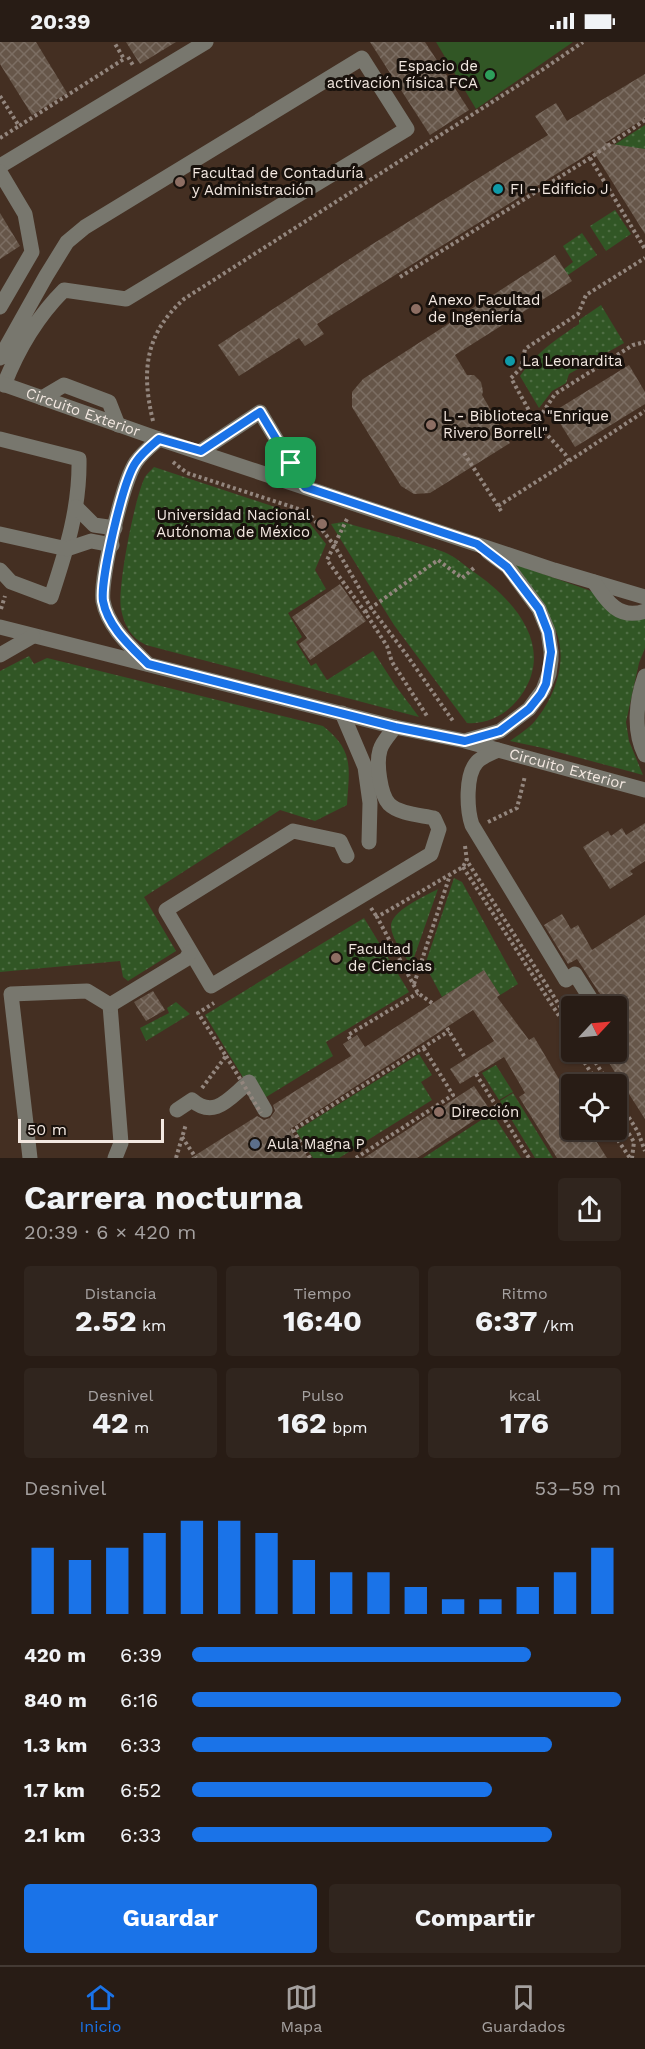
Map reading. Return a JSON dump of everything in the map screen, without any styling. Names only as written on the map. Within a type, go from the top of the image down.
[{"type":"street","points":[[0,166],[206,42]]},
{"type":"street","points":[[0,358],[67,242],[85,227],[362,58],[406,129],[126,299],[64,290],[40,316],[2,384]]},
{"type":"street","points":[[0,172],[25,214],[32,252],[0,307]]},
{"type":"street","name":"Circuito Exterior","points":[[2,384],[159,439],[645,597]]},
{"type":"street","points":[[201,451],[260,412],[305,487]]},
{"type":"street","points":[[0,438],[79,459],[80,490],[67,549],[51,597],[11,582],[0,570]]},
{"type":"street","points":[[148,664],[122,638],[110,619],[103,600],[104,584],[124,489],[135,463],[159,439]]},
{"type":"street","points":[[76,507],[94,525],[115,528]]},
{"type":"street","points":[[0,534],[67,549],[91,541],[112,545]]},
{"type":"street","points":[[465,741],[500,731],[529,709],[546,684],[551,652],[548,632],[539,609],[507,567],[477,544]]},
{"type":"street","points":[[594,582],[606,600],[618,610],[634,615],[645,611]]},
{"type":"street","name":"Circuito Exterior","points":[[0,627],[395,727],[465,741],[645,790]]},
{"type":"street","points":[[0,655],[33,636]]},
{"type":"street","points":[[645,676],[637,708],[637,729],[645,755]]},
{"type":"street","points":[[342,713],[365,767],[370,803],[369,842]]},
{"type":"street","points":[[346,856],[340,841],[293,831],[166,910],[212,986],[431,854],[439,829],[434,818],[403,811],[389,804],[381,788],[378,765],[380,749],[395,727]]},
{"type":"street","points":[[498,750],[476,763],[472,774],[468,802],[468,813],[472,825],[566,980],[575,975],[589,996]]},
{"type":"street","points":[[110,1005],[186,959],[190,952]]},
{"type":"street","points":[[30,1158],[11,994],[87,991],[110,1005]]},
{"type":"street","points":[[110,1005],[121,1143],[115,1158]]},
{"type":"street","points":[[177,1110],[192,1100],[208,1109],[217,1106],[249,1082],[263,1112]]},
{"type":"path","points":[[0,138],[124,59],[114,42]]},
{"type":"path","points":[[152,416],[148,357],[156,332],[184,299],[583,42]]},
{"type":"path","points":[[0,96],[19,126]]},
{"type":"path","points":[[400,277],[590,158],[645,120]]},
{"type":"path","points":[[590,158],[645,249]]},
{"type":"path","points":[[569,461],[536,423],[511,378],[521,369],[525,349],[578,314],[586,295],[645,258]]},
{"type":"path","points":[[536,423],[555,394],[633,345],[645,342]]},
{"type":"path","points":[[498,506],[645,411]]},
{"type":"path","points":[[464,453],[501,511]]},
{"type":"path","points":[[166,454],[172,462],[187,473],[308,512],[334,545],[371,608],[457,726]]},
{"type":"path","points":[[349,515],[327,560],[387,646],[392,662],[429,719]]},
{"type":"path","points":[[365,612],[438,560],[462,578],[474,568]]},
{"type":"path","points":[[479,826],[517,808],[525,776]]},
{"type":"path","points":[[377,917],[463,867],[561,1019]]},
{"type":"path","points":[[413,985],[450,874]]},
{"type":"path","points":[[477,877],[561,1007]]},
{"type":"path","points":[[361,914],[371,907],[418,993],[432,1003]]},
{"type":"path","points":[[350,1040],[348,1035],[418,993]]},
{"type":"path","points":[[219,1001],[198,1013],[263,1112]]},
{"type":"path","points":[[310,1158],[292,1130],[448,1030],[464,1056]]},
{"type":"path","points":[[356,1158],[453,1095],[423,1047]]},
{"type":"path","points":[[476,1074],[529,1158]]},
{"type":"path","points":[[627,1114],[638,1132],[645,1151]]},
{"type":"path","points":[[627,1131],[634,1142],[631,1158]]},
{"type":"path","points":[[182,1137],[196,1158]]},
{"type":"path","points":[[618,1140],[631,1158]]},
{"type":"shaded area","name":"Universidad Nacional Autónoma de México","points":[[0,42],[645,42],[645,1158],[0,1158]]},
{"type":"green space","name":"Espacio de activación física FCA","points":[[436,42],[573,42],[476,109]]},
{"type":"green space","points":[[645,125],[645,149],[610,169],[600,154]]},
{"type":"green space","points":[[615,210],[631,234],[606,251],[590,226]]},
{"type":"green space","points":[[582,233],[597,255],[568,275],[564,269],[573,262],[563,246]]},
{"type":"green space","points":[[601,305],[624,343],[569,374],[566,383],[552,391],[539,408],[520,376],[547,347]]},
{"type":"green space","points":[[154,467],[305,517],[326,544],[315,570],[326,589],[288,613],[302,637],[296,642],[311,666],[316,663],[327,680],[373,651],[419,717],[146,645],[136,639],[126,626],[120,598],[136,503],[145,477]]},
{"type":"green space","points":[[343,522],[448,554],[500,593],[523,622],[531,638],[534,655],[532,673],[524,691],[513,705],[492,719],[467,723],[394,625],[331,524]]},
{"type":"green space","points":[[515,564],[591,591],[645,618],[645,648],[639,663],[626,722],[629,741],[643,775],[510,741],[532,724],[548,701],[558,678],[561,654],[552,622]]},
{"type":"green space","points":[[29,656],[34,664],[47,658],[323,726],[341,744],[348,761],[347,805],[315,821],[280,810],[144,897],[176,951],[128,981],[123,977],[120,961],[0,972],[0,671]]},
{"type":"green space","points":[[454,878],[462,882],[518,984],[500,995],[484,971],[442,997],[425,965]]},
{"type":"green space","points":[[438,889],[411,966],[394,937],[392,921],[409,905]]},
{"type":"green space","points":[[364,918],[409,992],[326,1042],[333,1056],[258,1102],[205,1015]]},
{"type":"green space","points":[[176,1002],[190,1014],[146,1041],[140,1028],[169,1013],[167,1008]]},
{"type":"green space","points":[[419,1054],[432,1075],[421,1082],[432,1100],[339,1158],[313,1158],[296,1131]]},
{"type":"green space","points":[[496,1065],[513,1092],[499,1100],[482,1073]]},
{"type":"green space","points":[[513,1093],[553,1158],[535,1158],[500,1101]]},
{"type":"green space","points":[[492,1113],[521,1158],[423,1158]]},
{"type":"building","points":[[0,42],[36,42],[67,93],[32,115],[0,64]]},
{"type":"building","points":[[126,42],[176,42],[140,64]]},
{"type":"building","points":[[370,42],[425,42],[469,110],[430,135]]},
{"type":"building","points":[[645,74],[645,118],[605,143],[645,149],[645,234],[593,151],[317,324],[324,334],[305,346],[299,338],[239,376],[218,345],[371,245],[548,135],[535,116],[556,103],[567,121]]},
{"type":"building","points":[[0,213],[20,246],[0,259]]},
{"type":"building","name":"L - Biblioteca \"Enrique Rivero Borrell\"","points":[[555,255],[572,281],[455,355],[467,375],[474,375],[481,382],[482,395],[510,443],[430,493],[414,494],[401,486],[352,407],[352,392],[363,379]]},
{"type":"building","points":[[629,365],[645,392],[645,404],[575,447],[553,412]]},
{"type":"building","points":[[340,584],[366,621],[310,660],[299,644],[307,638],[292,617]]},
{"type":"building","points":[[645,823],[645,861],[630,871],[633,874],[610,889],[583,847],[608,831],[611,836],[622,828],[626,835]]},
{"type":"building","points":[[562,914],[571,929],[578,925],[592,950],[645,915],[645,1119],[627,1091],[627,1074],[616,1074],[608,1062],[627,1062],[627,996],[601,996],[577,959],[568,964],[544,925]]},
{"type":"building","points":[[484,970],[500,995],[497,997],[529,1040],[534,1037],[561,1082],[561,1140],[595,1140],[607,1158],[557,1158],[519,1097],[525,1093],[504,1057],[460,1084],[450,1069],[494,1041],[473,1010],[290,1129],[308,1158],[191,1158],[257,1116],[264,1120],[270,1118],[275,1111],[273,1105],[351,1056],[343,1044],[357,1035],[365,1047]]},
{"type":"building","points":[[153,991],[165,1010],[146,1021],[134,1002]]},
{"type":"building","points":[[474,1086],[490,1110],[417,1158],[364,1158]]},
{"type":"place","name":"Espacio de activación física FCA","points":[[490,75]]},
{"type":"place","name":"Facultad de Contaduría y Administración","points":[[180,182]]},
{"type":"place","name":"FI - Edificio J","points":[[498,189]]},
{"type":"place","name":"Anexo Facultad de Ingeniería","points":[[416,309]]},
{"type":"place","name":"La Leonardita","points":[[510,361]]},
{"type":"place","name":"L - Biblioteca \"Enrique Rivero Borrell\"","points":[[431,425]]},
{"type":"place","name":"Universidad Nacional Autónoma de México","points":[[322,524]]},
{"type":"place","name":"Facultad de Ciencias","points":[[336,958]]},
{"type":"place","name":"Dirección","points":[[439,1112]]},
{"type":"place","name":"Aula Magna P","points":[[255,1144]]},
{"type":"route","points":[[260,412],[291,463],[305,487],[477,544],[507,567],[539,609],[548,632],[551,652],[549,674],[541,694],[529,709],[500,731],[465,741],[395,727],[148,664],[122,638],[110,619],[103,600],[104,584],[124,489],[135,463],[143,453],[159,439],[201,451],[260,412]]}]
